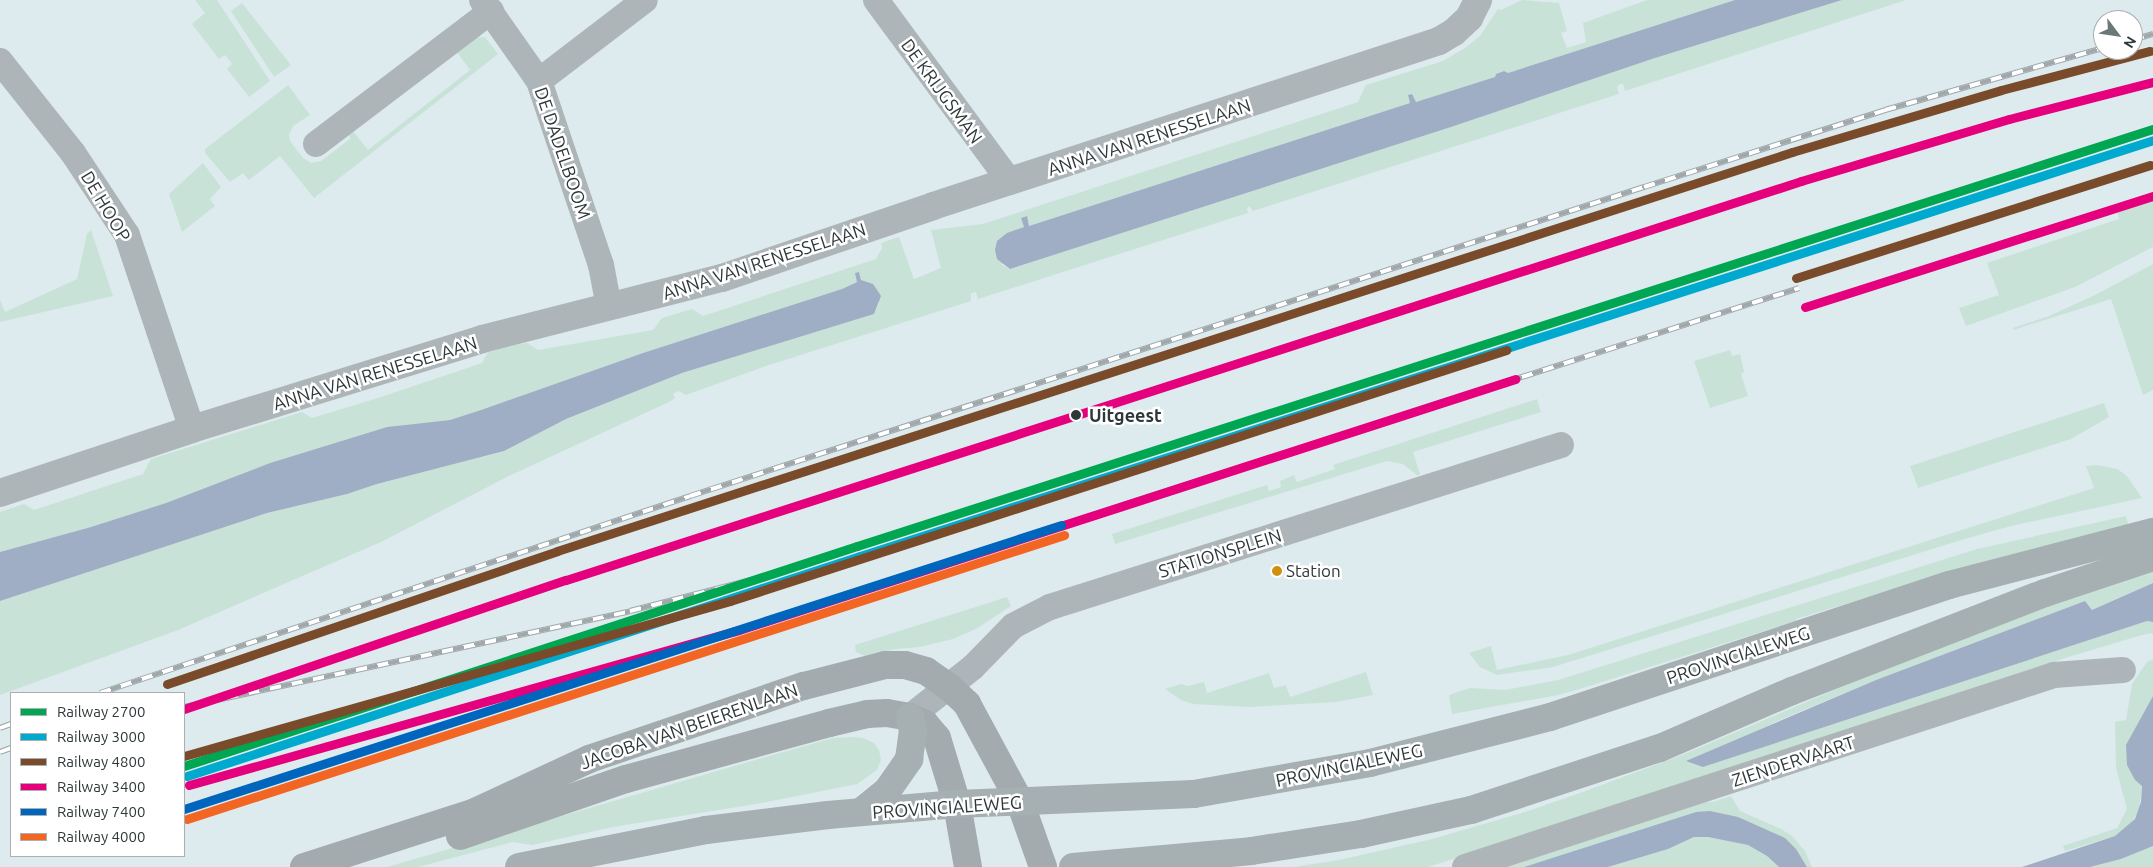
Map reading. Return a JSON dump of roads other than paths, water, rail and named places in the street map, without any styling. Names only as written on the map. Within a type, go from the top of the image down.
[{"type":"main road","name":"PROVINCIALEWEG","points":[[519,867],[706,830],[861,812],[957,804],[1194,794],[1370,763],[1550,717],[1949,585],[2153,532]]},
{"type":"main road","points":[[1072,867],[1251,851],[1361,834],[1471,810],[1660,748],[1792,691],[2036,596],[2153,557]]},
{"type":"main road","name":"JACOBA VAN BEIERENLAAN","points":[[304,867],[476,812],[589,759],[804,686],[885,665],[905,665],[926,671],[949,687],[966,704],[979,724],[1020,802],[1042,867]]},
{"type":"main road","name":"JACOBA VAN BEIERENLAAN","points":[[360,867],[525,815],[626,779],[802,730],[866,714],[887,713],[910,717],[925,724],[937,738],[957,804],[968,867]]},
{"type":"main road","points":[[861,812],[886,791],[909,759],[913,731],[910,717]]},
{"type":"street","points":[[540,81],[645,0]]},
{"type":"street","name":"ANNA VAN RENESSELAAN","points":[[0,493],[192,430],[482,339],[722,278],[933,206],[1439,41],[1454,32],[1469,18],[1478,0]]},
{"type":"street","name":"DE KRIJGSMAN","points":[[888,4],[1010,182]]},
{"type":"street","name":"DE DADELBOOM","points":[[316,144],[486,6],[540,81],[601,265],[610,307]]},
{"type":"street","name":"DE HOOP","points":[[0,61],[73,153],[127,235],[192,430]]},
{"type":"street","name":"STATIONSPLEIN","points":[[910,717],[973,667],[1013,626],[1050,607],[1560,445]]},
{"type":"street","name":"ZIENDERVAART","points":[[1465,867],[2054,675],[2123,670]]},
{"type":"water","points":[[1735,0],[1842,0],[1652,59],[1451,127],[1010,269],[997,259],[995,250],[997,241],[1007,233],[1024,227],[1021,218],[1027,216],[1029,226],[1410,103],[1408,95],[1412,94],[1416,102],[1495,77],[1496,74],[1504,71],[1508,73]]},
{"type":"water","points":[[859,272],[861,280],[873,284],[881,296],[874,314],[682,373],[566,419],[504,451],[377,484],[347,494],[267,513],[0,601],[0,552],[91,527],[166,503],[270,463],[387,427],[450,420],[481,410],[643,353],[842,289],[857,282],[855,273]]},
{"type":"water","points":[[2153,583],[2153,622],[2147,621],[1703,767],[1686,761],[1876,680],[2085,601],[2092,610]]},
{"type":"water","points":[[2153,696],[2153,846],[2121,859],[2090,867],[2022,867],[2115,836],[2135,819],[2141,802],[2142,786],[2135,780],[2127,765],[2126,745]]},
{"type":"water","points":[[1710,811],[1738,817],[1785,838],[1796,849],[1807,867],[1779,867],[1767,856],[1748,845],[1708,837],[1694,837],[1668,849],[1608,867],[1524,867],[1696,812]]},
{"type":"railway","points":[[2143,37],[2153,34]]},
{"type":"railway","points":[[103,692],[690,496],[1644,187],[1885,110],[2093,51]]},
{"type":"railway","points":[[1061,525],[1799,288]]},
{"type":"railway","points":[[185,707],[630,611],[786,571]]},
{"type":"railway","points":[[0,728],[10,724]]},
{"type":"railway","points":[[0,752],[10,748]]},
{"type":"rail line","name":"4800","points":[[167,684],[557,551],[1792,152],[2001,90],[2150,51]]},
{"type":"rail line","name":"3400","points":[[185,709],[566,580],[1801,181],[2009,119],[2153,82]]},
{"type":"rail line","name":"2700","points":[[185,766],[857,546],[2153,129]]},
{"type":"rail line","name":"3000","points":[[187,776],[860,556],[2153,140]]},
{"type":"rail line","name":"4800","points":[[1796,278],[2150,165]]},
{"type":"rail line","name":"3400","points":[[1805,307],[2153,196]]},
{"type":"rail line","name":"4800","points":[[185,756],[730,601],[1506,350]]},
{"type":"rail line","name":"3400","points":[[189,785],[739,630],[1515,379]]},
{"type":"rail line","name":"7400","points":[[185,809],[1061,525]]},
{"type":"rail line","name":"4000","points":[[187,819],[1064,535]]},
{"type":"place","name":"Uitgeest","points":[[1076,415]]},
{"type":"place","name":"Station","points":[[1277,571]]}]
